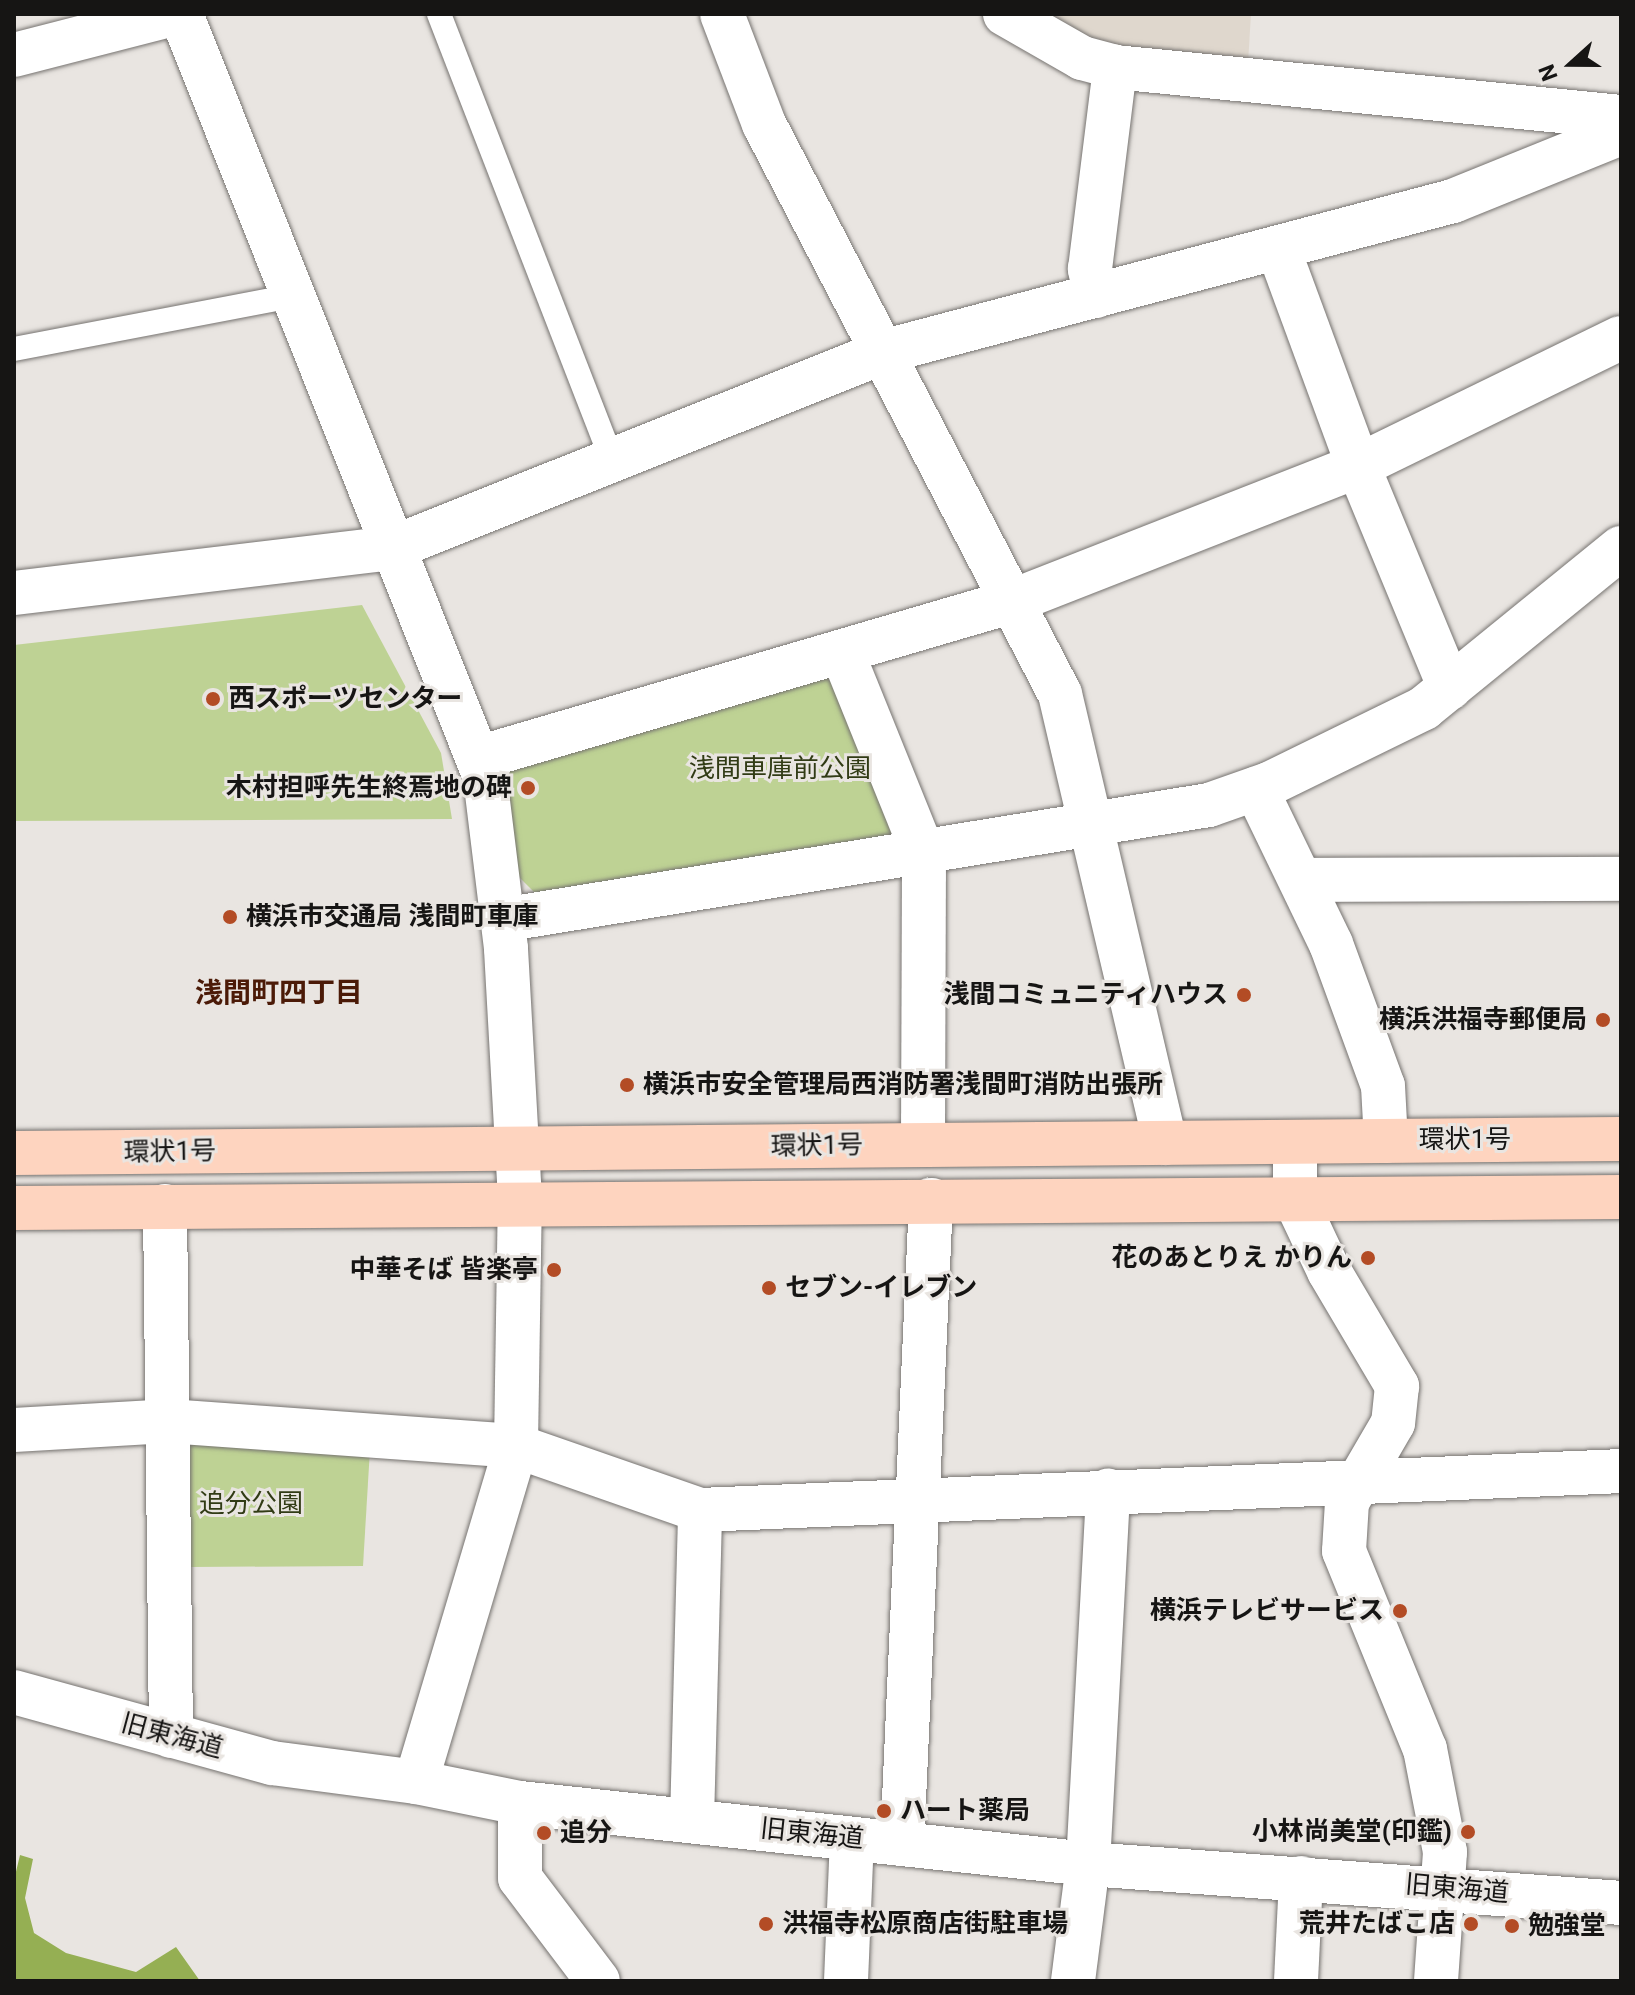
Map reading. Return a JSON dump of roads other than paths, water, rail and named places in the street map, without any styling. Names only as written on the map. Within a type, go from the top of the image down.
[{"type":"main road","name":"環状1号","points":[[14,1153],[1621,1139]]},
{"type":"main road","name":"環状1号","points":[[14,1208],[520,1202],[1621,1197]]},
{"type":"street","points":[[14,55],[174,14]]},
{"type":"street","points":[[181,14],[478,758],[502,920],[520,1202],[516,1446],[416,1782]]},
{"type":"street","points":[[722,14],[764,124],[886,351],[1060,694],[1165,1143]]},
{"type":"street","points":[[1005,14],[1082,58],[1115,67],[1621,117]]},
{"type":"street","points":[[1096,296],[1090,269],[1115,67]]},
{"type":"street","points":[[14,593],[392,548],[886,351],[1453,201],[1621,133]]},
{"type":"street","points":[[1278,248],[1358,466],[1450,688]]},
{"type":"street","points":[[478,758],[1013,601],[1358,466],[1621,338]]},
{"type":"street","points":[[502,920],[1090,828],[1209,805],[1256,789],[1424,708],[1617,564]]},
{"type":"street","points":[[842,652],[924,855],[923,1145]]},
{"type":"street","points":[[1256,789],[1331,944],[1383,1086],[1386,1141]]},
{"type":"street","points":[[1301,880],[1621,879]]},
{"type":"street","points":[[1295,1142],[1295,1199],[1329,1271],[1397,1386],[1393,1423],[1347,1502],[1344,1551],[1425,1749],[1445,1852],[1436,1981]]},
{"type":"street","points":[[902,1844],[931,1200]]},
{"type":"street","points":[[165,1206],[171,1736]]},
{"type":"street","points":[[14,1430],[168,1421],[516,1446],[700,1510],[1621,1471]]},
{"type":"street","points":[[1073,1981],[1088,1864],[1108,1491]]},
{"type":"street","points":[[692,1821],[700,1510]]},
{"type":"street","name":"旧東海道","points":[[14,1692],[272,1763],[416,1782],[520,1803],[1088,1864],[1442,1887],[1621,1903]]},
{"type":"street","points":[[520,1803],[520,1878],[598,1981]]},
{"type":"street","points":[[846,1981],[852,1839]]},
{"type":"street","points":[[1296,1981],[1301,1878]]},
{"type":"lane","points":[[439,14],[612,461]]},
{"type":"lane","points":[[14,349],[292,296]]},
{"type":"place","name":"西スポーツセンター","points":[[213,699]]},
{"type":"place","name":"木村担呼先生終焉地の碑","points":[[528,788]]},
{"type":"place","name":"横浜市交通局 浅間町車庫","points":[[230,917]]},
{"type":"place","name":"浅間コミュニティハウス","points":[[1244,995]]},
{"type":"place","name":"横浜洪福寺郵便局","points":[[1603,1020]]},
{"type":"place","name":"横浜市安全管理局西消防署浅間町消防出張所","points":[[627,1085]]},
{"type":"place","name":"花のあとりえ かりん","points":[[1368,1258]]},
{"type":"place","name":"中華そば 皆楽亭","points":[[554,1270]]},
{"type":"place","name":"セブン-イレブン","points":[[769,1288]]},
{"type":"place","name":"横浜テレビサービス","points":[[1400,1611]]},
{"type":"place","name":"ハート薬局","points":[[884,1811]]},
{"type":"place","name":"小林尚美堂(印鑑)","points":[[1468,1832]]},
{"type":"place","name":"追分","points":[[544,1833]]},
{"type":"place","name":"洪福寺松原商店街駐車場","points":[[766,1924]]},
{"type":"place","name":"荒井たばこ店","points":[[1471,1924]]},
{"type":"place","name":"勉強堂","points":[[1512,1926]]},
{"type":"district","name":"浅間町四丁目","points":[[279,993]]},
{"type":"park label","name":"浅間車庫前公園","points":[[780,769]]},
{"type":"park label","name":"追分公園","points":[[251,1504]]}]
